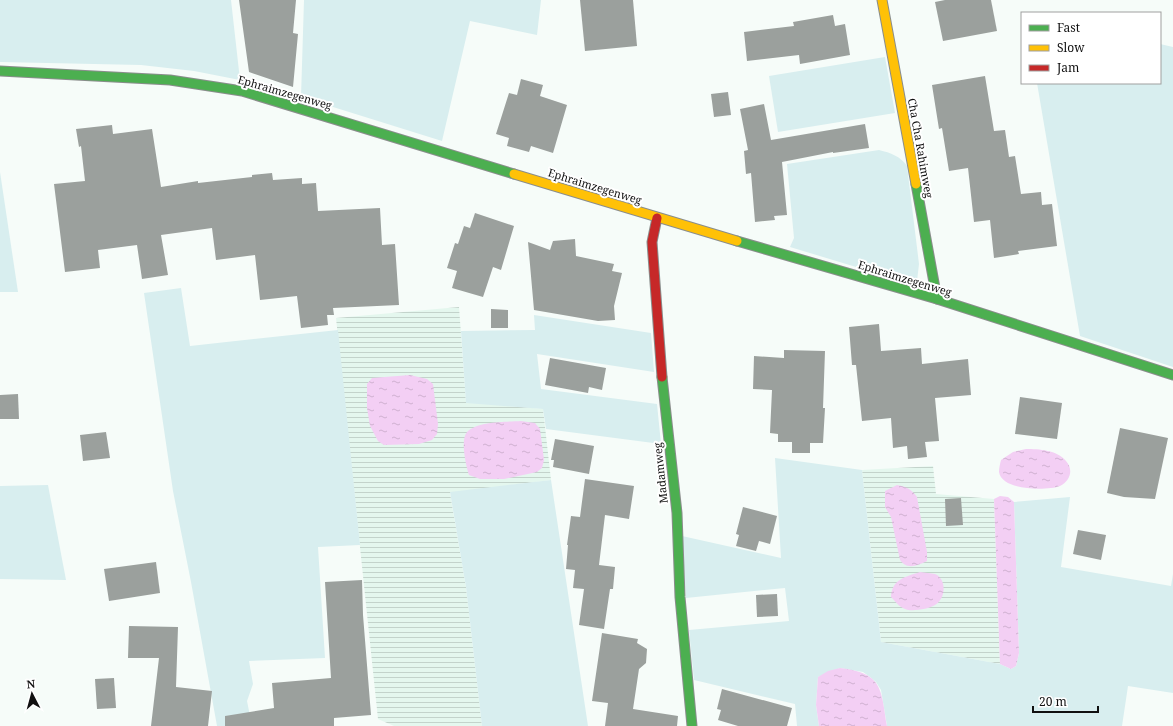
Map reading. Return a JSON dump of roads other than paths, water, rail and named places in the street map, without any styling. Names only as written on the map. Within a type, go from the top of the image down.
[{"type":"street","name":"Cha Cha Rahimweg","points":[[882,0],[937,299]]},
{"type":"street","name":"Ephraimzegenweg","points":[[0,71],[170,80],[242,91],[657,218],[937,299],[1173,375]]},
{"type":"street","name":"Madamweg","points":[[657,218],[652,242],[664,401],[677,513],[680,597],[692,726]]},
{"type":"water","points":[[410,375],[427,379],[433,384],[438,424],[437,434],[432,440],[419,444],[384,445],[378,441],[370,426],[367,408],[367,384],[372,378]]},
{"type":"water","points":[[521,421],[535,423],[540,429],[544,460],[542,468],[537,472],[504,479],[480,479],[469,475],[465,460],[464,447],[467,432],[472,428],[485,424]]},
{"type":"water","points":[[1026,449],[1053,452],[1062,457],[1070,468],[1070,475],[1066,481],[1060,486],[1045,489],[1026,488],[1008,483],[1002,478],[999,472],[1001,460],[1013,452]]},
{"type":"water","points":[[897,485],[913,492],[917,497],[927,552],[927,561],[916,566],[906,565],[900,560],[891,517],[885,507],[885,491]]},
{"type":"water","points":[[1000,496],[1008,497],[1014,502],[1019,653],[1016,666],[1011,669],[1000,664],[994,499]]},
{"type":"water","points":[[920,572],[935,574],[939,577],[943,584],[943,594],[939,602],[935,605],[924,609],[908,610],[899,605],[891,597],[892,591],[897,582],[909,575]]},
{"type":"water","points":[[840,668],[854,670],[865,674],[877,685],[881,693],[887,726],[819,726],[816,705],[818,677],[828,671]]}]
